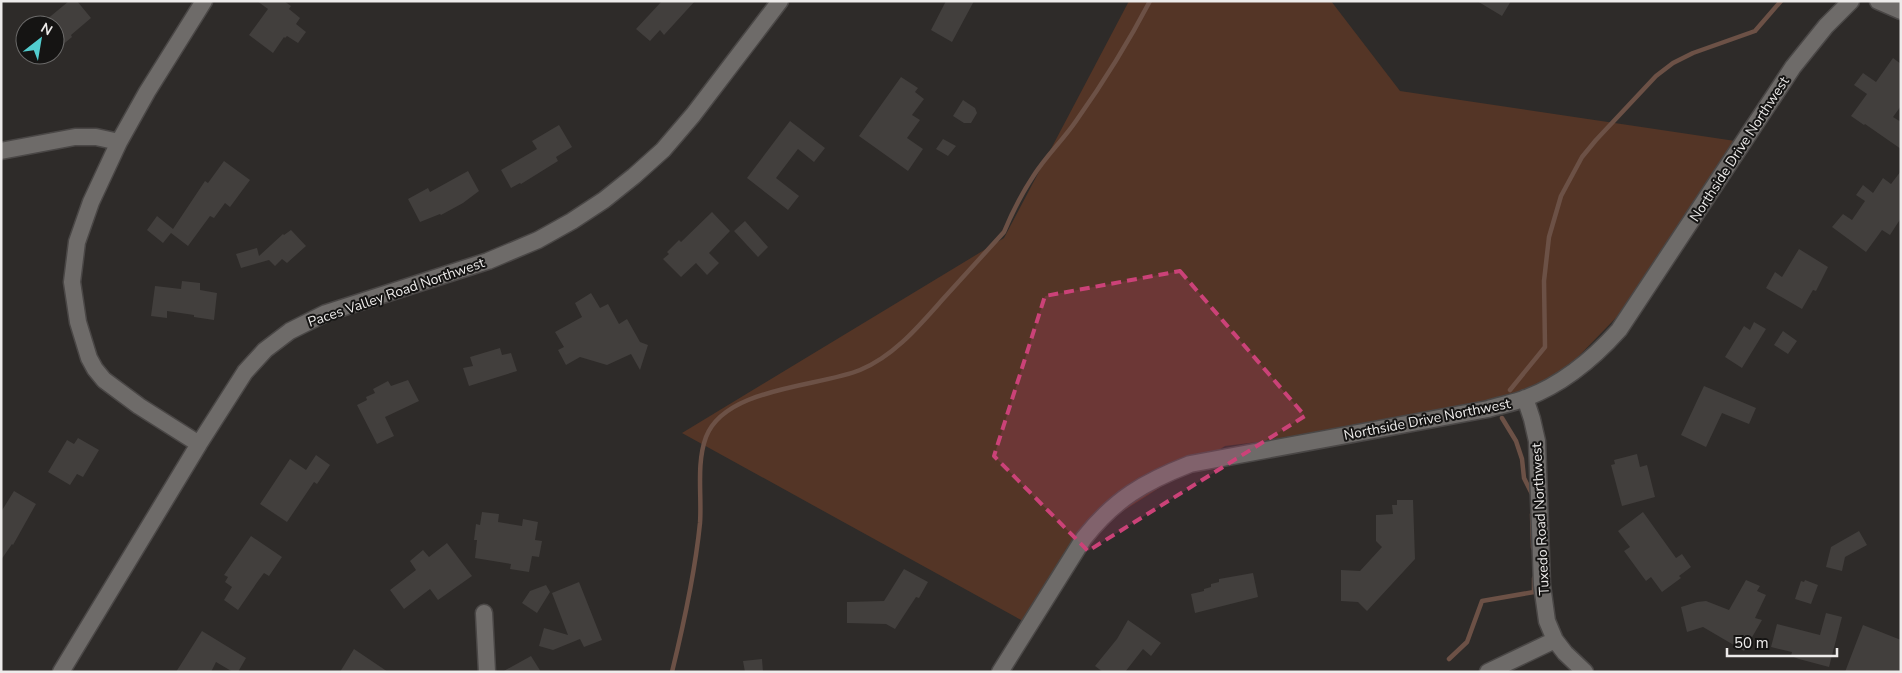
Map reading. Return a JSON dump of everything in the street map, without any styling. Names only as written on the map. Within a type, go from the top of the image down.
[{"type":"street","points":[[199,444],[139,406],[104,380],[89,358],[78,322],[72,282],[76,242],[90,202],[119,142],[147,92],[204,1]]},
{"type":"street","name":"Paces Valley Road Northwest","points":[[61,672],[199,444],[245,372],[265,350],[290,332],[326,314],[488,261],[538,240],[604,200],[634,176],[669,143],[693,115],[780,1]]},
{"type":"street","name":"Northside Drive Northwest","points":[[1000,672],[1084,538],[1098,520],[1115,504],[1163,474],[1190,464],[1488,409],[1525,398],[1554,385],[1577,370],[1601,350],[1619,330],[1793,67],[1826,26],[1851,1]]},
{"type":"street","points":[[1878,1],[1901,11]]},
{"type":"street","points":[[1,151],[75,137],[96,137],[119,142]]},
{"type":"street","name":"Tuxedo Road Northwest","points":[[1525,398],[1537,441],[1542,585],[1547,621],[1555,640],[1565,653],[1585,672]]},
{"type":"street","points":[[484,614],[487,672]]},
{"type":"street","points":[[1488,672],[1555,640]]},
{"type":"highlighted area","points":[[1180,271],[1305,416],[1088,551],[994,456],[1045,296]]},
{"type":"shaded area","points":[[1129,1],[1331,1],[1400,91],[1742,142],[1670,262],[1547,389],[1411,423],[1225,446],[1101,525],[1032,626],[682,433],[1004,238]]},
{"type":"building","points":[[69,1],[77,1],[91,18],[65,43],[65,15],[52,15]]},
{"type":"building","points":[[257,1],[284,1],[291,6],[289,9],[300,18],[296,24],[306,32],[298,43],[287,36],[284,37],[273,53],[249,35],[268,9]]},
{"type":"building","points":[[662,1],[695,1],[664,35],[660,30],[650,41],[636,29]]},
{"type":"building","points":[[946,1],[974,1],[952,42],[931,30]]},
{"type":"building","points":[[1477,1],[1511,1],[1502,16]]},
{"type":"building","points":[[1893,58],[1901,64],[1901,106],[1893,117],[1901,122],[1901,149],[1851,116],[1867,94],[1854,85],[1863,73],[1876,82]]},
{"type":"building","points":[[901,77],[918,88],[915,92],[924,99],[912,115],[920,120],[907,138],[923,149],[908,171],[859,136]]},
{"type":"building","points":[[963,100],[975,108],[977,113],[971,123],[964,123],[953,116]]},
{"type":"building","points":[[790,121],[825,148],[814,162],[798,149],[776,178],[799,196],[788,210],[747,178]]},
{"type":"building","points":[[559,125],[572,147],[556,157],[558,161],[521,184],[511,188],[501,170],[537,149],[532,141]]},
{"type":"building","points":[[943,139],[956,146],[948,156],[936,149]]},
{"type":"building","points":[[224,161],[250,180],[230,207],[225,203],[214,218],[210,216],[188,246],[171,233],[163,243],[147,230],[157,216],[173,229],[205,181],[208,183]]},
{"type":"building","points":[[468,171],[479,191],[463,203],[441,215],[420,222],[408,199],[428,188],[430,192]]},
{"type":"building","points":[[1901,171],[1901,218],[1890,235],[1882,230],[1866,252],[1832,227],[1843,214],[1852,220],[1865,201],[1856,195],[1863,185],[1873,193],[1883,178],[1891,184]]},
{"type":"building","points":[[712,212],[730,231],[709,253],[719,263],[707,275],[696,263],[681,277],[663,259],[679,240],[681,242]]},
{"type":"building","points":[[745,221],[768,247],[758,257],[734,231]]},
{"type":"building","points":[[291,230],[306,246],[287,263],[282,259],[275,266],[269,260],[241,268],[236,254],[257,248],[259,256],[283,234]]},
{"type":"building","points":[[1799,249],[1828,267],[1816,291],[1813,290],[1802,309],[1766,288],[1775,272],[1782,277]]},
{"type":"building","points":[[182,281],[200,283],[200,290],[217,293],[214,320],[167,311],[167,318],[151,316],[155,286],[181,289]]},
{"type":"building","points":[[591,293],[600,308],[608,304],[619,324],[627,319],[640,342],[648,345],[640,370],[631,354],[607,365],[580,357],[566,365],[558,350],[564,347],[555,332],[582,317],[575,303]]},
{"type":"building","points":[[1754,322],[1766,329],[1742,368],[1725,357],[1744,326],[1750,330]]},
{"type":"building","points":[[1783,331],[1797,341],[1788,354],[1774,345]]},
{"type":"building","points":[[500,348],[502,355],[511,353],[517,371],[469,386],[463,368],[473,366],[470,357]]},
{"type":"building","points":[[408,380],[419,401],[385,417],[394,436],[377,444],[357,405],[367,400],[366,397],[375,393],[373,389],[388,381],[391,386]]},
{"type":"building","points":[[1704,386],[1756,408],[1749,424],[1722,413],[1706,447],[1681,435]]},
{"type":"building","points":[[78,438],[99,450],[83,477],[77,474],[70,485],[48,472],[67,440],[74,444]]},
{"type":"building","points":[[1637,454],[1640,467],[1647,465],[1655,497],[1622,506],[1611,465],[1615,464],[1614,460]]},
{"type":"building","points":[[316,455],[330,465],[317,484],[314,482],[287,522],[260,504],[290,459],[306,470]]},
{"type":"building","points":[[14,491],[36,504],[13,545],[1,560],[1,512]]},
{"type":"building","points":[[1397,500],[1413,500],[1415,559],[1367,611],[1358,602],[1341,601],[1341,570],[1360,571],[1382,547],[1376,541],[1376,515],[1393,514],[1392,505],[1397,505]]},
{"type":"building","points":[[482,512],[499,514],[498,522],[522,526],[523,519],[538,522],[535,540],[542,541],[539,557],[532,556],[529,572],[510,569],[511,564],[475,558],[477,540],[474,540],[476,524],[480,525]]},
{"type":"building","points":[[1643,512],[1676,558],[1682,554],[1691,567],[1679,576],[1681,578],[1662,592],[1651,577],[1646,581],[1624,551],[1630,547],[1618,531]]},
{"type":"building","points":[[1859,531],[1867,545],[1845,557],[1842,571],[1826,567],[1831,547]]},
{"type":"building","points":[[251,536],[282,557],[269,576],[264,573],[238,610],[224,600],[232,587],[225,582],[228,577],[224,575]]},
{"type":"building","points":[[447,543],[472,576],[438,600],[430,589],[404,609],[390,590],[416,570],[410,561],[423,550],[429,557]]},
{"type":"building","points":[[904,569],[928,582],[919,598],[916,597],[895,629],[886,624],[847,623],[847,602],[884,601]]},
{"type":"building","points":[[1253,573],[1258,597],[1195,613],[1191,594],[1204,591],[1204,589],[1211,587],[1211,584],[1219,582],[1219,579]]},
{"type":"building","points":[[1746,580],[1760,586],[1757,591],[1766,595],[1755,618],[1762,620],[1744,651],[1703,627],[1687,632],[1681,607],[1706,601],[1729,610]]},
{"type":"building","points":[[1805,580],[1818,585],[1811,604],[1795,599],[1801,581],[1804,582]]},
{"type":"building","points":[[579,582],[602,640],[584,647],[580,639],[553,650],[539,646],[544,628],[568,635],[552,593]]},
{"type":"building","points":[[546,585],[550,592],[537,613],[522,603],[530,591]]},
{"type":"building","points":[[1826,613],[1842,617],[1829,667],[1799,659],[1791,656],[1792,652],[1771,647],[1777,624],[1820,635]]},
{"type":"building","points":[[1128,620],[1161,643],[1151,656],[1143,649],[1125,672],[1103,672],[1095,666],[1117,639]]},
{"type":"building","points":[[1863,625],[1901,640],[1901,672],[1845,672]]},
{"type":"building","points":[[202,631],[246,658],[238,672],[233,672],[216,662],[211,672],[176,672]]},
{"type":"building","points":[[354,649],[388,672],[340,672]]},
{"type":"building","points":[[531,656],[541,672],[502,672]]},
{"type":"building","points":[[762,659],[763,672],[745,672],[743,661]]},
{"type":"waterway","points":[[672,672],[689,598],[698,542],[701,458],[706,437],[716,420],[732,408],[752,398],[860,370],[895,349],[925,320],[1004,232],[1030,182],[1096,92],[1150,1]]},
{"type":"waterway","points":[[1510,390],[1545,347],[1544,281],[1549,237],[1561,196],[1582,157],[1656,76],[1673,63],[1693,53],[1755,31],[1781,1]]},
{"type":"waterway","points":[[1502,418],[1516,441],[1522,459],[1524,478],[1533,496]]},
{"type":"waterway","points":[[1532,514],[1533,548]]},
{"type":"waterway","points":[[1449,659],[1467,642],[1482,601],[1534,592],[1534,578]]}]
